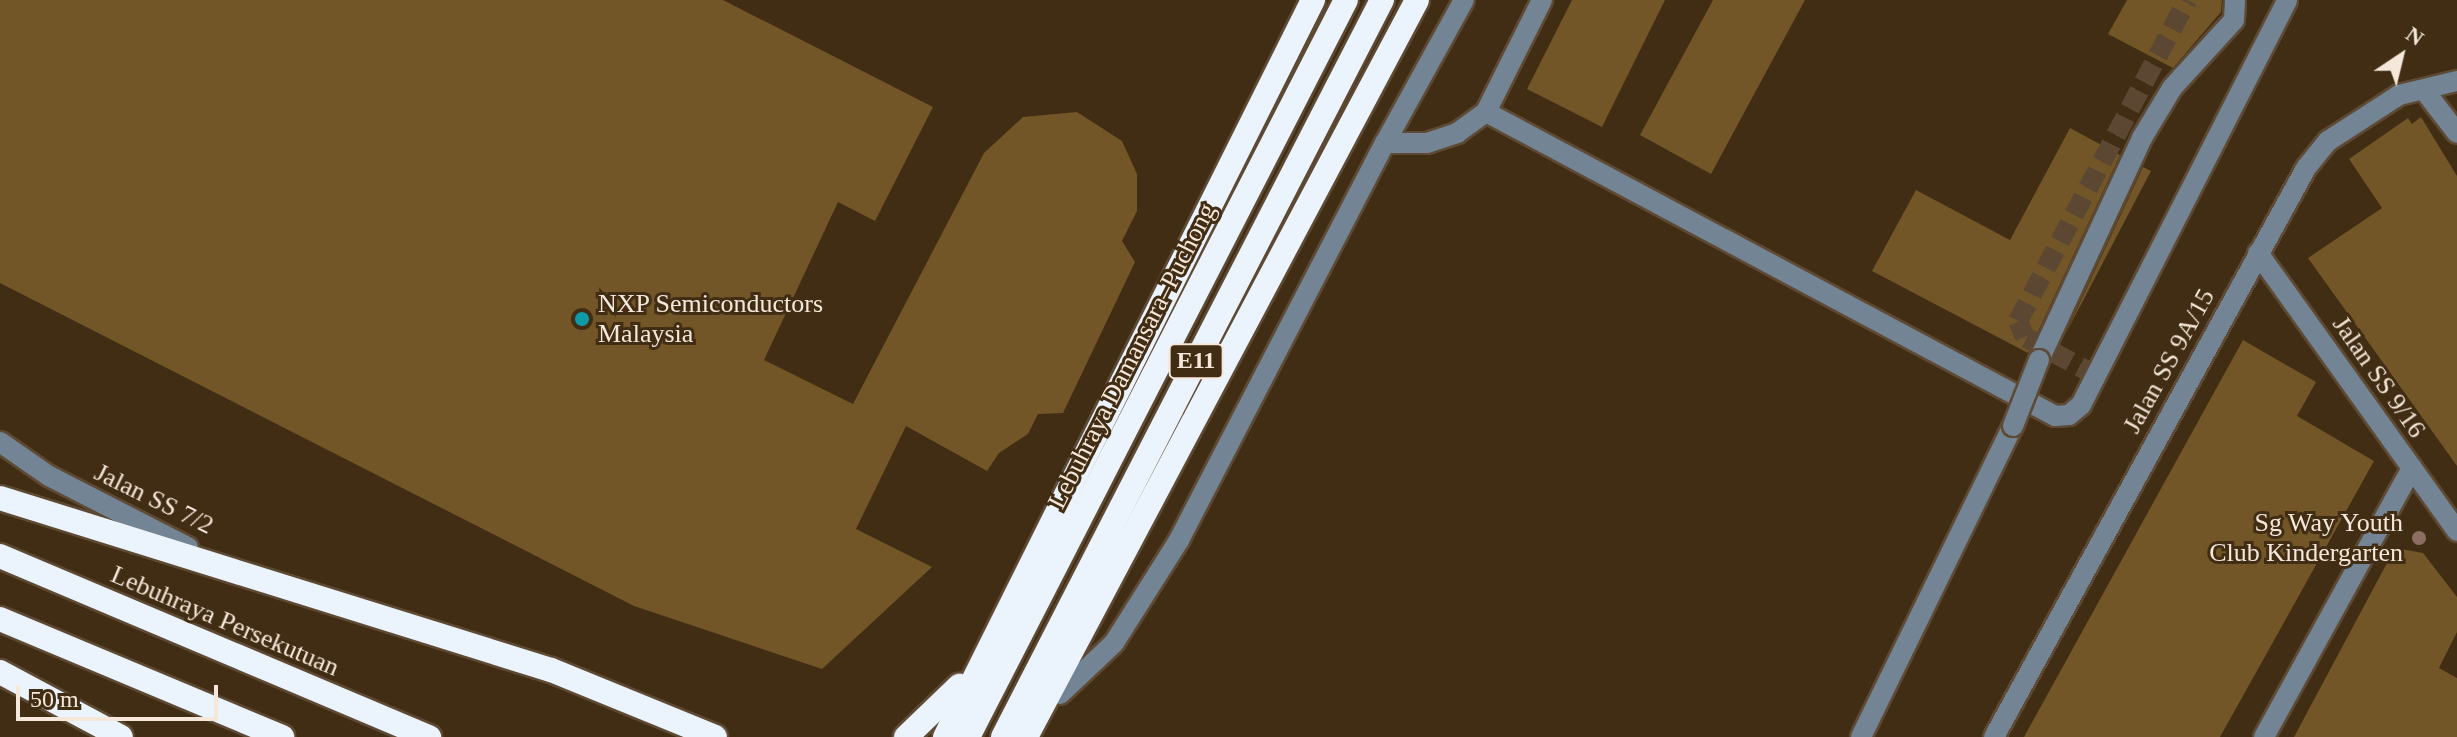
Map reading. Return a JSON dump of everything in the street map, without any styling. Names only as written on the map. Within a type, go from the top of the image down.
[{"type":"highway","points":[[945,737],[979,661],[1313,0]]},
{"type":"highway","name":"Lebuhraya Damansara–Puchong","points":[[968,737],[1346,0]]},
{"type":"highway","name":"E11","points":[[1003,737],[1382,0]]},
{"type":"highway","points":[[1026,737],[1417,0]]},
{"type":"highway","points":[[0,498],[291,592],[551,670],[715,737]]},
{"type":"highway","name":"Lebuhraya Persekutuan","points":[[0,556],[429,737]]},
{"type":"highway","points":[[0,619],[282,737]]},
{"type":"highway","points":[[1044,737],[1084,626]]},
{"type":"highway","points":[[906,737],[979,661]]},
{"type":"highway","points":[[0,672],[121,737]]},
{"type":"street","points":[[1060,694],[1114,643],[1179,540],[1385,143],[1464,0]]},
{"type":"street","points":[[1385,143],[1427,143],[1457,133],[1486,112],[1542,0]]},
{"type":"street","points":[[1861,737],[1992,480],[2039,360],[2142,138],[2172,88],[2234,20],[2235,0]]},
{"type":"street","points":[[1486,112],[2055,416],[2069,415],[2097,376],[2287,0]]},
{"type":"street","name":"Jalan SS 9A/15","points":[[1994,737],[2258,253],[2328,141],[2399,95],[2457,81]]},
{"type":"street","points":[[2424,90],[2457,133]]},
{"type":"street","name":"Jalan SS 9/16","points":[[2258,253],[2457,531]]},
{"type":"street","name":"Jalan SS 7/2","points":[[0,442],[159,535],[291,592]]},
{"type":"street","points":[[2264,737],[2412,468]]},
{"type":"building","name":"NXP Semiconductors Malaysia","points":[[0,0],[723,0],[933,107],[875,221],[838,202],[764,360],[853,404],[984,153],[1023,117],[1077,112],[1122,141],[1137,174],[1137,211],[1122,241],[1135,262],[1063,413],[1038,414],[1028,434],[999,453],[987,471],[906,426],[856,529],[932,567],[822,669],[634,606],[0,283]]},
{"type":"building","points":[[1572,0],[1665,0],[1602,127],[1527,89]]},
{"type":"building","points":[[1713,0],[1805,0],[1711,174],[1640,135]]},
{"type":"building","points":[[2127,0],[2222,0],[2221,12],[2173,68],[2108,34]]},
{"type":"building","points":[[2421,117],[2457,176],[2457,466],[2308,258],[2382,208],[2349,159],[2408,118],[2412,124]]},
{"type":"building","points":[[2070,128],[2120,155],[2028,353],[1872,271],[1916,190],[2010,240]]},
{"type":"building","points":[[2143,167],[2151,171],[2065,335]]},
{"type":"building","points":[[2243,340],[2316,382],[2297,416],[2374,461],[2220,737],[2024,737]]},
{"type":"building","points":[[2395,548],[2423,553],[2457,597],[2457,632],[2439,668],[2457,678],[2457,737],[2294,737]]},
{"type":"tunnel","points":[[2097,376],[2025,337],[2018,321],[2187,0]]},
{"type":"place","name":"NXP Semiconductors Malaysia","points":[[582,319]]},
{"type":"place","name":"Sg Way Youth Club Kindergarten","points":[[2419,538]]}]
